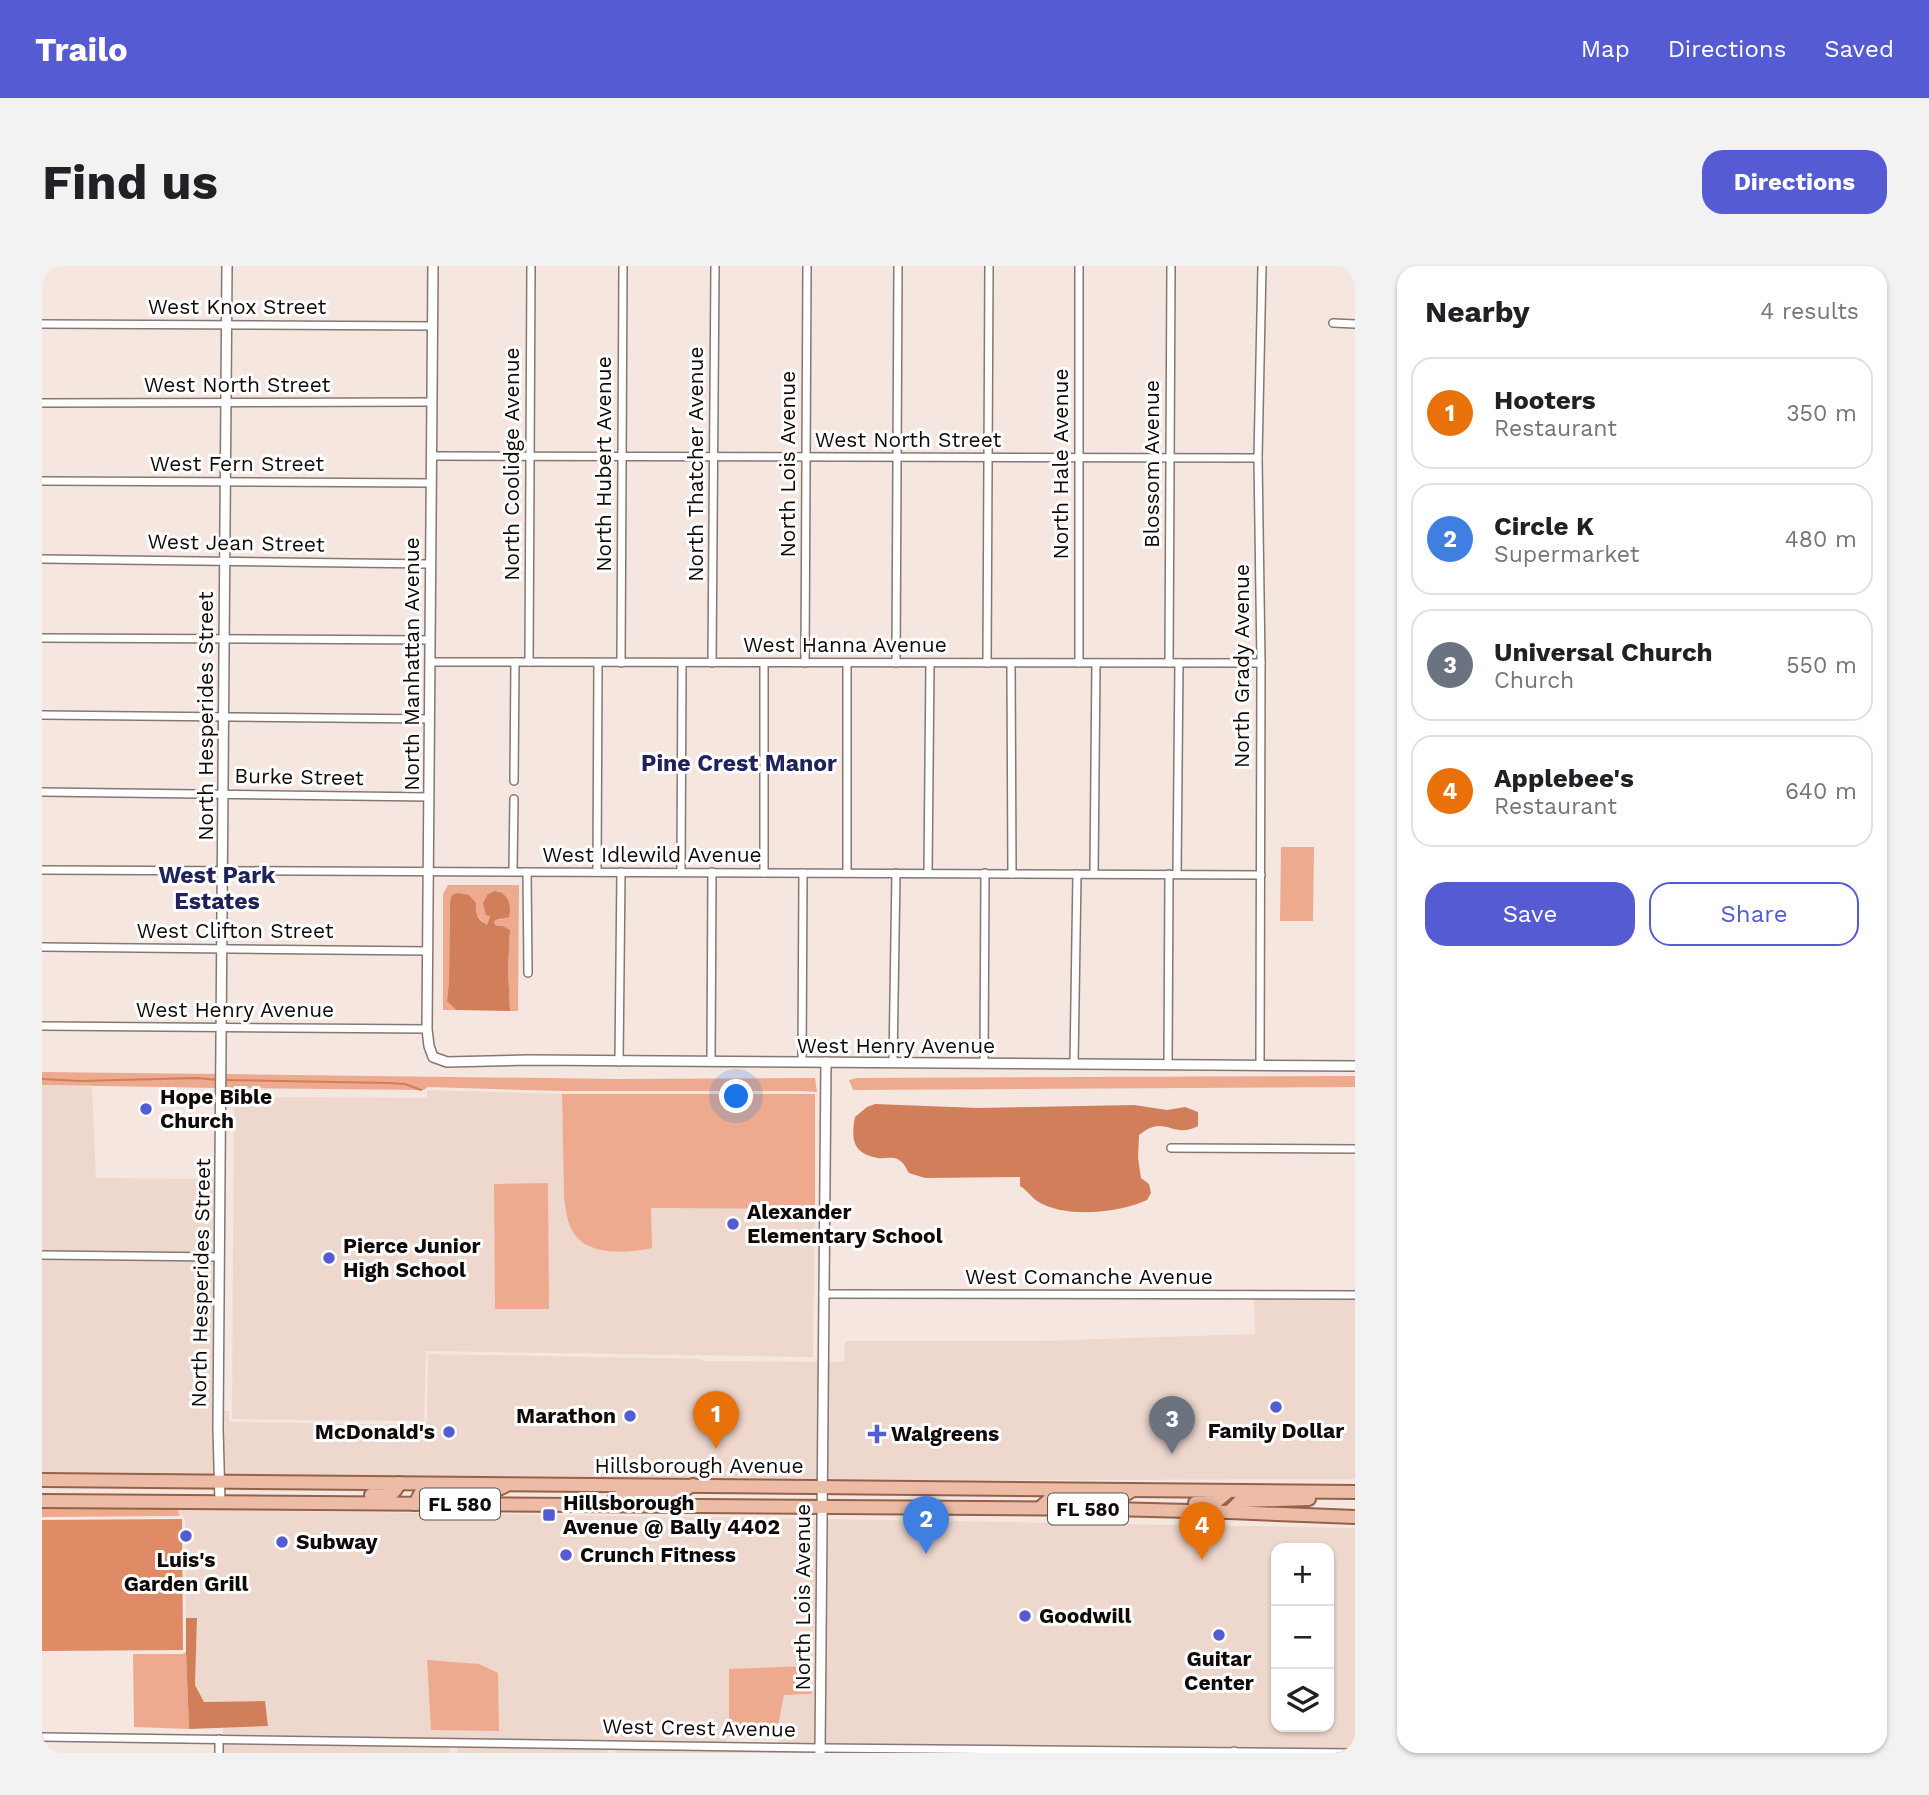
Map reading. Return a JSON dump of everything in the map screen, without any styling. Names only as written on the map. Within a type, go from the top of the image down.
[{"type":"main road","name":"Hillsborough Avenue","points":[[42,1480],[1355,1492]]},
{"type":"main road","points":[[316,1503],[339,1495],[393,1494],[399,1483]]},
{"type":"main road","points":[[415,1504],[420,1494],[490,1493],[509,1484]]},
{"type":"main road","points":[[516,1504],[526,1496],[589,1496],[611,1485]]},
{"type":"main road","points":[[610,1504],[621,1495],[677,1494],[693,1485]]},
{"type":"main road","points":[[1040,1508],[1051,1498],[1118,1499],[1134,1490]]},
{"type":"main road","points":[[1119,1509],[1138,1503],[1216,1502],[1229,1491]]},
{"type":"main road","points":[[1229,1512],[1240,1501],[1318,1499],[1332,1491]]},
{"type":"main road","name":"FL 580","points":[[42,1500],[1119,1509],[1355,1517]]},
{"type":"main road","points":[[1332,1517],[1355,1511]]},
{"type":"street","name":"North Hesperides Street","points":[[220,1502],[220,1027],[227,266]]},
{"type":"street","name":"North Manhattan Avenue","points":[[433,266],[427,1029],[429,1046],[433,1056],[438,1058]]},
{"type":"street","name":"North Coolidge Avenue","points":[[528,662],[531,266]]},
{"type":"street","name":"North Hubert Avenue","points":[[621,663],[623,266]]},
{"type":"street","name":"North Thatcher Avenue","points":[[712,663],[715,266]]},
{"type":"street","name":"North Lois Avenue","points":[[805,663],[807,266]]},
{"type":"street","points":[[896,663],[898,266]]},
{"type":"street","points":[[987,663],[989,266]]},
{"type":"street","name":"North Hale Avenue","points":[[1079,266],[1079,663]]},
{"type":"street","name":"Blossom Avenue","points":[[1169,663],[1171,266]]},
{"type":"street","name":"North Grady Avenue","points":[[1260,1065],[1261,663],[1258,458],[1262,266]]},
{"type":"street","points":[[1333,323],[1355,324]]},
{"type":"street","name":"West Knox Street","points":[[42,324],[432,326]]},
{"type":"street","name":"West North Street","points":[[42,403],[432,402]]},
{"type":"street","name":"West North Street","points":[[431,456],[1258,458]]},
{"type":"street","name":"West Fern Street","points":[[42,481],[431,483]]},
{"type":"street","name":"West Jean Street","points":[[42,559],[430,564]]},
{"type":"street","points":[[42,638],[430,640]]},
{"type":"street","name":"West Hanna Avenue","points":[[430,662],[1261,663]]},
{"type":"street","points":[[514,781],[515,662]]},
{"type":"street","points":[[597,872],[598,663]]},
{"type":"street","points":[[681,872],[682,663]]},
{"type":"street","points":[[764,663],[764,873]]},
{"type":"street","points":[[847,663],[847,873]]},
{"type":"street","points":[[928,873],[930,663]]},
{"type":"street","points":[[1010,663],[1012,874]]},
{"type":"street","points":[[1094,874],[1096,663]]},
{"type":"street","points":[[1168,1065],[1179,663]]},
{"type":"street","points":[[42,715],[429,719]]},
{"type":"street","name":"Burke Street","points":[[42,792],[429,797]]},
{"type":"street","points":[[513,872],[514,799]]},
{"type":"street","name":"West Idlewild Avenue","points":[[42,870],[1261,875]]},
{"type":"street","points":[[527,872],[528,973]]},
{"type":"street","points":[[619,1062],[621,872]]},
{"type":"street","points":[[711,1062],[712,872]]},
{"type":"street","points":[[802,1062],[803,873]]},
{"type":"street","points":[[894,1063],[896,873]]},
{"type":"street","points":[[985,873],[985,1064]]},
{"type":"street","points":[[1074,1064],[1077,874]]},
{"type":"street","name":"West Clifton Street","points":[[42,947],[428,951]]},
{"type":"street","name":"West Henry Avenue","points":[[42,1026],[427,1029]]},
{"type":"street","name":"West Henry Avenue","points":[[438,1058],[447,1062],[529,1060],[1355,1066]]},
{"type":"street","name":"North Lois Avenue","points":[[820,1751],[826,1062]]},
{"type":"street","points":[[1171,1148],[1355,1149]]},
{"type":"street","points":[[42,1255],[219,1257]]},
{"type":"street","name":"West Comanche Avenue","points":[[823,1294],[1355,1295]]},
{"type":"street","name":"West Crest Avenue","points":[[42,1737],[612,1744],[820,1751],[1355,1753]]},
{"type":"street","points":[[219,1739],[219,1753]]},
{"type":"street","points":[[453,1742],[454,1753]]},
{"type":"street","points":[[612,1744],[612,1753]]},
{"type":"shaded area","points":[[1281,847],[1314,847],[1313,921],[1280,921]]},
{"type":"shaded area","points":[[448,885],[519,885],[518,1011],[510,1011],[510,930],[494,923],[494,920],[502,919],[499,891],[488,894],[490,915],[487,926],[474,911],[476,907],[450,902],[447,1001],[456,1010],[443,1010],[443,894]]},
{"type":"shaded area","points":[[495,891],[506,897],[510,908],[509,917],[495,920],[494,923],[510,930],[510,1011],[456,1010],[447,1001],[452,895],[469,895],[476,903],[477,916],[487,925],[490,916],[486,915],[483,903],[488,894]]},
{"type":"shaded area","points":[[42,1072],[217,1074],[217,1088],[42,1085]]},
{"type":"shaded area","points":[[224,1074],[618,1079],[815,1078],[817,1092],[562,1091],[428,1087],[424,1090],[224,1088]]},
{"type":"shaded area","points":[[1355,1076],[1355,1087],[853,1090],[849,1080],[857,1078]]},
{"type":"shaded area","points":[[42,1085],[92,1087],[96,1178],[216,1179],[216,1253],[42,1251]]},
{"type":"shaded area","points":[[427,1090],[562,1094],[564,1198],[590,1247],[619,1252],[651,1208],[815,1209],[813,1357],[426,1351],[424,1421],[232,1419],[234,1097],[427,1098]]},
{"type":"shaded area","points":[[562,1094],[815,1094],[815,1209],[651,1208],[652,1248],[621,1252],[590,1247],[575,1235],[566,1212]]},
{"type":"shaded area","points":[[875,1104],[978,1108],[1134,1105],[1167,1110],[1185,1107],[1198,1112],[1198,1126],[1182,1130],[1156,1126],[1139,1135],[1141,1178],[1149,1184],[1151,1193],[1147,1200],[1107,1211],[1077,1212],[1049,1207],[1037,1201],[1020,1186],[1020,1177],[925,1178],[909,1173],[897,1159],[878,1158],[863,1153],[855,1144],[855,1117]]},
{"type":"shaded area","points":[[548,1183],[549,1309],[495,1309],[494,1184]]},
{"type":"shaded area","points":[[42,1259],[216,1261],[215,1476],[42,1474]]},
{"type":"shaded area","points":[[1254,1299],[1355,1299],[1355,1479],[825,1481],[826,1362],[844,1362],[845,1341],[1040,1341],[1255,1334]]},
{"type":"shaded area","points":[[428,1354],[819,1362],[818,1481],[222,1476],[221,1411],[229,1411],[229,1420],[232,1422],[425,1425]]},
{"type":"shaded area","points":[[42,1507],[178,1509],[179,1516],[42,1517]]},
{"type":"shaded area","points":[[178,1509],[818,1519],[817,1744],[781,1743],[776,1737],[784,1695],[812,1694],[805,1666],[729,1669],[729,1736],[726,1742],[223,1735],[223,1727],[268,1726],[265,1702],[204,1702],[195,1685],[197,1618],[186,1618],[185,1519],[179,1516]]},
{"type":"shaded area","points":[[182,1519],[183,1650],[42,1651],[42,1520]]},
{"type":"shaded area","points":[[825,1519],[1355,1528],[1355,1749],[824,1744]]},
{"type":"shaded area","points":[[186,1618],[197,1618],[195,1685],[204,1702],[265,1701],[268,1726],[189,1729]]},
{"type":"shaded area","points":[[186,1652],[189,1729],[134,1727],[133,1654]]},
{"type":"shaded area","points":[[427,1660],[479,1664],[498,1673],[499,1731],[431,1730]]},
{"type":"shaded area","points":[[805,1666],[812,1694],[784,1695],[776,1737],[729,1736],[729,1669]]},
{"type":"shaded area","points":[[223,1743],[449,1746],[450,1753],[222,1753]]},
{"type":"shaded area","points":[[457,1746],[608,1748],[608,1753],[457,1753]]},
{"type":"shaded area","points":[[615,1748],[817,1752],[817,1753],[615,1753]]},
{"type":"waterway","points":[[42,1079],[218,1080]]},
{"type":"waterway","points":[[224,1080],[388,1083],[405,1084],[421,1090]]},
{"type":"place","name":"Hope Bible Church","points":[[146,1109]]},
{"type":"place","name":"Alexander Elementary School","points":[[733,1224]]},
{"type":"place","name":"Pierce Junior High School","points":[[329,1258]]},
{"type":"place","name":"Family Dollar","points":[[1276,1407]]},
{"type":"place","name":"Marathon","points":[[630,1416]]},
{"type":"place","name":"McDonald's","points":[[449,1432]]},
{"type":"place","name":"Walgreens","points":[[877,1434]]},
{"type":"place","name":"Hooters","points":[[716,1449]]},
{"type":"place","name":"Universal Church","points":[[1172,1454]]},
{"type":"place","name":"Hillsborough Avenue @ Bally 4402","points":[[549,1515]]},
{"type":"place","name":"Luis's Garden Grill","points":[[186,1536]]},
{"type":"place","name":"Subway","points":[[282,1542]]},
{"type":"place","name":"Circle K","points":[[926,1554]]},
{"type":"place","name":"Crunch Fitness","points":[[566,1555]]},
{"type":"place","name":"Applebee's","points":[[1202,1560]]},
{"type":"place","name":"Goodwill","points":[[1025,1616]]},
{"type":"place","name":"Guitar Center","points":[[1219,1635]]},
{"type":"district","name":"Pine Crest Manor","points":[[739,763]]},
{"type":"district","name":"West Park Estates","points":[[217,888]]}]
